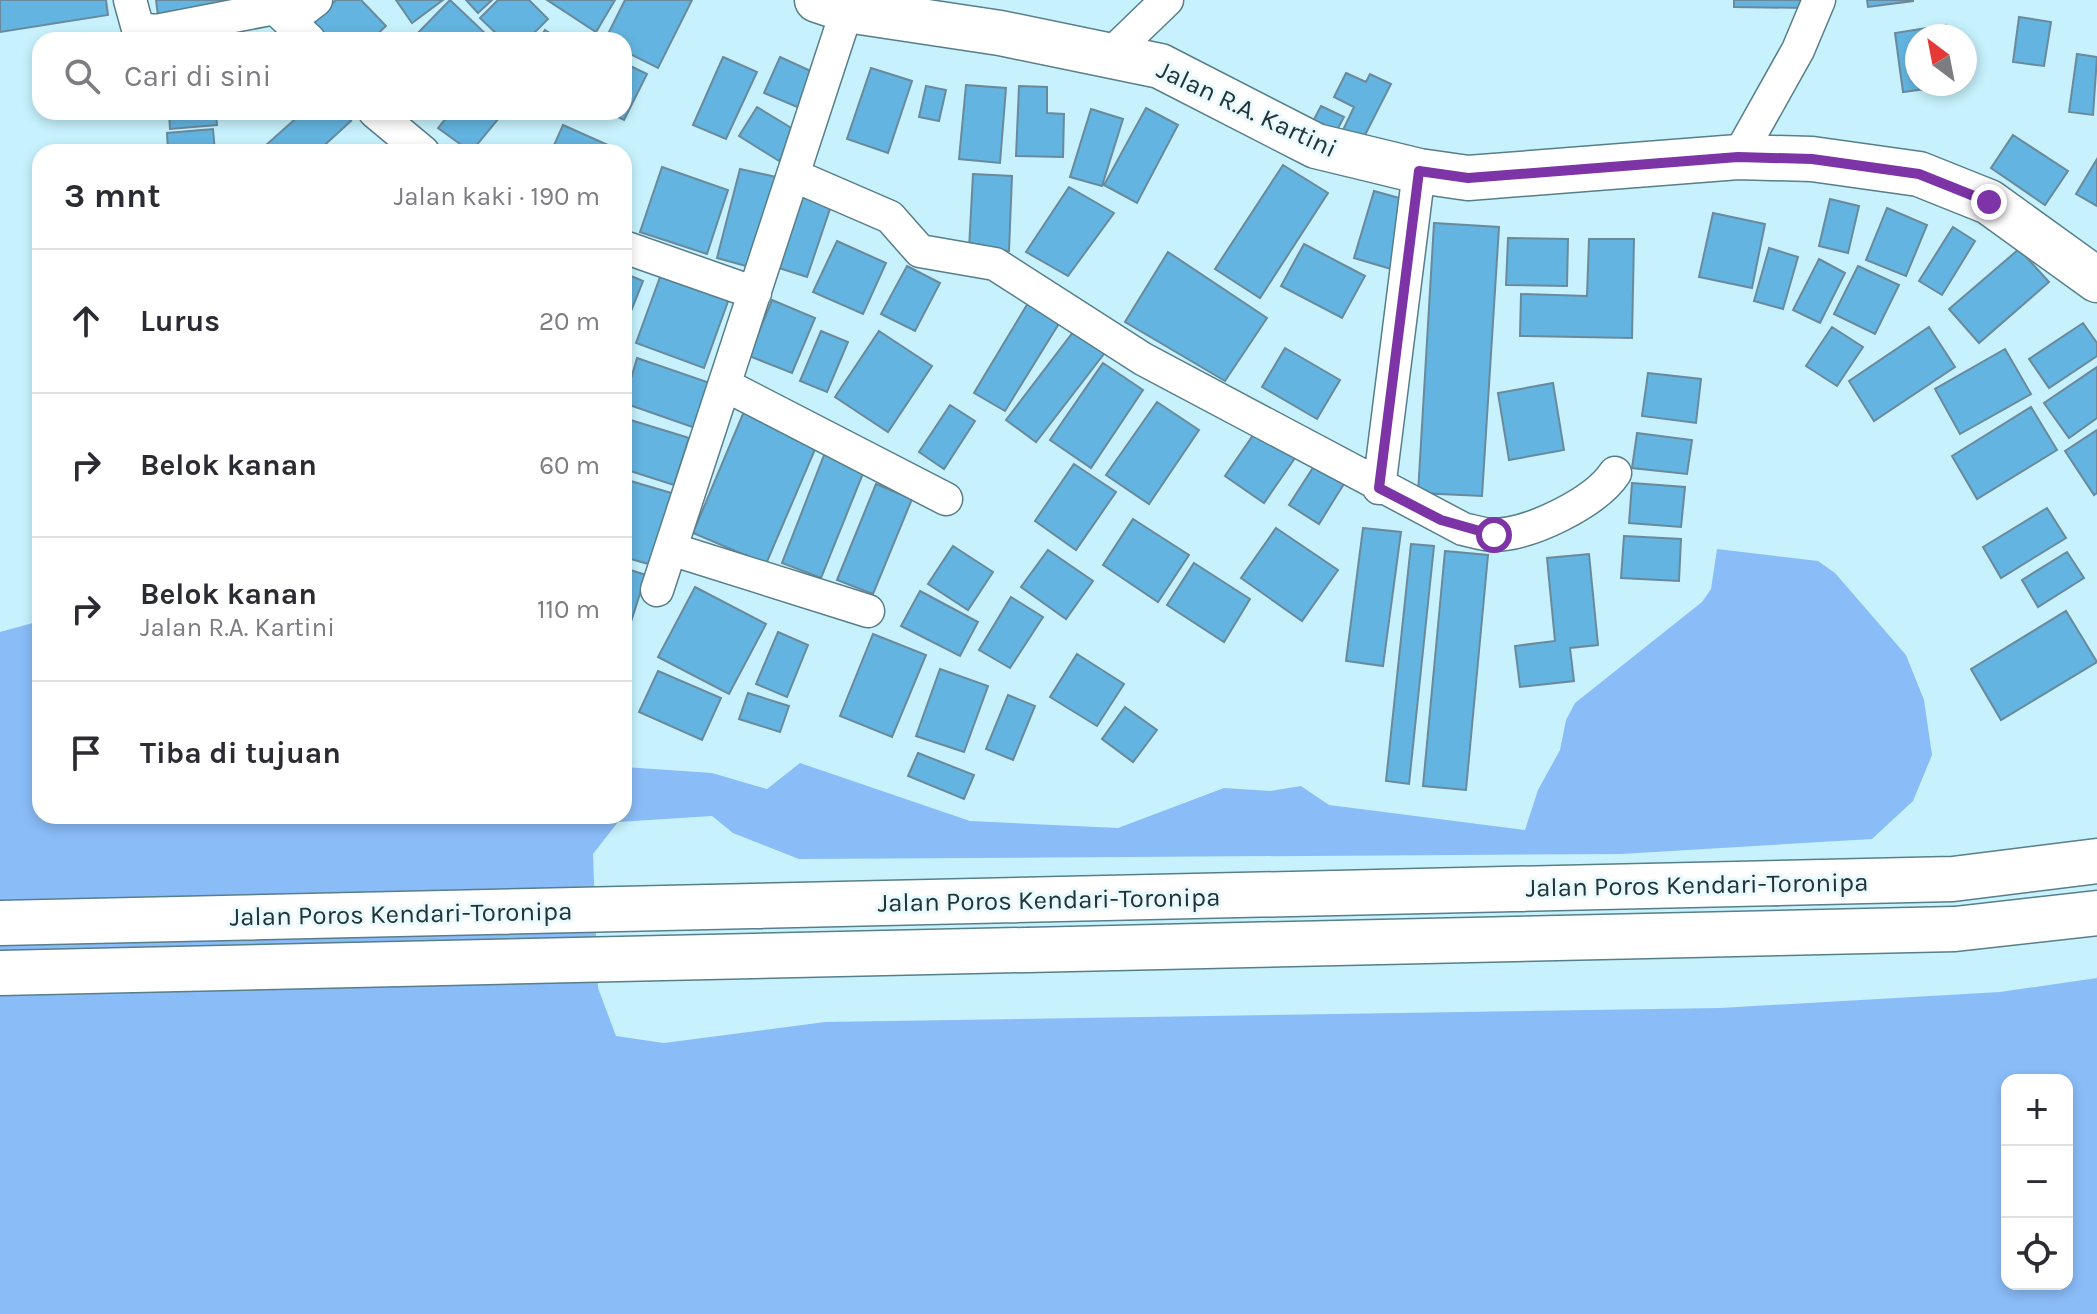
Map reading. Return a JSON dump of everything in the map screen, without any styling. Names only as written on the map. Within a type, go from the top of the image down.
[{"type":"main road","name":"Jalan R.A. Kartini","points":[[832,5],[1000,33],[1160,66],[1316,146],[1419,171],[1468,178],[1738,157],[1812,159],[1919,174],[1989,202],[2097,280]]},
{"type":"main road","name":"Jalan Poros Kendari-Toronipa","points":[[0,923],[1953,879],[2097,861]]},
{"type":"main road","name":"Jalan Poros Kendari-Toronipa","points":[[0,973],[1955,929],[2097,913]]},
{"type":"street","points":[[130,0],[138,29],[156,31],[275,8],[299,30],[316,0]]},
{"type":"street","points":[[1110,55],[1167,0]]},
{"type":"street","points":[[1738,157],[1798,50],[1819,0]]},
{"type":"street","points":[[657,590],[793,175],[832,5]]},
{"type":"street","points":[[385,120],[413,144]]},
{"type":"street","points":[[1379,488],[1419,171]]},
{"type":"street","points":[[793,175],[890,217],[920,251],[995,264],[1143,359],[1191,382],[1441,520],[1494,535],[1572,509],[1605,488],[1615,473]]},
{"type":"street","points":[[632,250],[755,293]]},
{"type":"street","points":[[725,385],[946,499]]},
{"type":"street","points":[[671,549],[868,611]]},
{"type":"water","points":[[1717,549],[1818,561],[1835,573],[1906,655],[1924,700],[1932,755],[1913,801],[1872,839],[1621,854],[799,859],[733,833],[712,816],[632,821],[632,768],[712,773],[767,789],[800,763],[970,821],[1118,828],[1224,788],[1270,791],[1301,786],[1329,805],[1525,830],[1538,790],[1560,750],[1566,720],[1575,703],[1702,602],[1711,589]]},
{"type":"water","points":[[32,623],[32,824],[616,824],[593,854],[598,988],[616,1036],[664,1043],[825,1022],[1720,1008],[2000,992],[2097,978],[2097,1314],[0,1314],[0,632]]},
{"type":"building","points":[[0,0],[106,0],[108,15],[0,32]]},
{"type":"building","points":[[156,0],[240,0],[159,24]]},
{"type":"building","points":[[336,0],[361,0],[386,26],[380,32],[323,32],[313,21]]},
{"type":"building","points":[[396,0],[443,0],[412,23]]},
{"type":"building","points":[[450,0],[484,32],[419,32]]},
{"type":"building","points":[[466,0],[492,0],[478,13]]},
{"type":"building","points":[[498,0],[529,0],[548,19],[535,32],[495,32],[480,18]]},
{"type":"building","points":[[547,0],[615,0],[596,32]]},
{"type":"building","points":[[625,0],[692,0],[658,68],[632,55],[632,32],[609,32]]},
{"type":"building","points":[[1734,0],[1805,0],[1805,8],[1734,7]]},
{"type":"building","points":[[1867,0],[1913,0],[1913,1],[1868,7]]},
{"type":"building","points":[[2019,17],[2051,22],[2044,66],[2013,62]]},
{"type":"building","points":[[1905,31],[1905,92],[1903,92],[1895,33]]},
{"type":"building","points":[[2077,54],[2097,57],[2093,115],[2069,112]]},
{"type":"building","points":[[723,57],[757,72],[726,139],[693,125]]},
{"type":"building","points":[[780,57],[824,77],[809,112],[764,93]]},
{"type":"building","points":[[632,67],[647,74],[632,104]]},
{"type":"building","points":[[871,68],[912,81],[888,153],[847,139]]},
{"type":"building","points":[[1346,73],[1366,82],[1370,74],[1391,84],[1363,139],[1343,130],[1354,107],[1334,97]]},
{"type":"building","points":[[966,85],[1006,88],[1000,163],[959,159]]},
{"type":"building","points":[[926,86],[946,90],[939,121],[919,117]]},
{"type":"building","points":[[1019,86],[1047,87],[1047,113],[1064,114],[1063,157],[1016,156]]},
{"type":"building","points":[[1321,106],[1344,117],[1334,136],[1311,125]]},
{"type":"building","points":[[757,107],[798,132],[779,161],[739,136]]},
{"type":"building","points":[[1146,108],[1178,125],[1137,203],[1104,185]]},
{"type":"building","points":[[1091,109],[1123,119],[1102,186],[1070,177]]},
{"type":"building","points":[[169,120],[217,120],[217,125],[170,129]]},
{"type":"building","points":[[294,120],[351,121],[326,144],[267,144]]},
{"type":"building","points":[[444,120],[497,120],[478,144],[460,144],[438,128]]},
{"type":"building","points":[[563,125],[606,144],[555,144]]},
{"type":"building","points":[[213,129],[214,144],[168,144],[167,133]]},
{"type":"building","points":[[2013,135],[2068,171],[2045,205],[1991,168]]},
{"type":"building","points":[[2097,159],[2097,206],[2076,194]]},
{"type":"building","points":[[1283,165],[1328,193],[1260,298],[1215,269]]},
{"type":"building","points":[[662,167],[728,190],[707,254],[640,232]]},
{"type":"building","points":[[740,169],[781,178],[757,269],[717,258]]},
{"type":"building","points":[[973,174],[1012,176],[1009,251],[969,249]]},
{"type":"building","points":[[1069,187],[1114,213],[1068,276],[1026,252]]},
{"type":"building","points":[[800,188],[833,200],[807,277],[773,266]]},
{"type":"building","points":[[1374,191],[1410,201],[1391,269],[1354,258]]},
{"type":"building","points":[[1830,199],[1859,206],[1848,253],[1819,246]]},
{"type":"building","points":[[1887,208],[1927,225],[1906,276],[1866,260]]},
{"type":"building","points":[[1713,213],[1765,224],[1752,288],[1699,277]]},
{"type":"building","points":[[1434,223],[1499,227],[1482,496],[1418,493]]},
{"type":"building","points":[[1953,227],[1975,241],[1942,295],[1919,281]]},
{"type":"building","points":[[1508,238],[1568,239],[1567,286],[1506,285]]},
{"type":"building","points":[[1589,239],[1634,239],[1632,338],[1520,336],[1521,294],[1587,296]]},
{"type":"building","points":[[837,241],[886,263],[863,314],[813,292]]},
{"type":"building","points":[[1304,244],[1365,276],[1342,318],[1281,286]]},
{"type":"building","points":[[1769,248],[1798,257],[1783,309],[1754,301]]},
{"type":"building","points":[[2019,249],[2049,282],[1979,343],[1949,309]]},
{"type":"building","points":[[1168,252],[1267,318],[1225,381],[1125,322]]},
{"type":"building","points":[[1819,259],[1845,273],[1820,323],[1793,310]]},
{"type":"building","points":[[907,266],[940,283],[915,331],[881,314]]},
{"type":"building","points":[[1858,266],[1899,285],[1875,334],[1834,314]]},
{"type":"building","points":[[663,269],[731,293],[704,368],[636,343]]},
{"type":"building","points":[[632,276],[643,281],[632,309]]},
{"type":"building","points":[[1031,298],[1063,317],[1005,411],[974,393]]},
{"type":"building","points":[[772,300],[815,318],[792,373],[749,356]]},
{"type":"building","points":[[2083,323],[2097,343],[2097,356],[2049,388],[2029,359]]},
{"type":"building","points":[[1077,327],[1107,350],[1036,442],[1006,420]]},
{"type":"building","points":[[1832,327],[1863,347],[1837,386],[1806,366]]},
{"type":"building","points":[[1929,327],[1955,367],[1874,421],[1849,381]]},
{"type":"building","points":[[821,331],[848,342],[827,392],[800,381]]},
{"type":"building","points":[[879,331],[932,366],[888,432],[835,397]]},
{"type":"building","points":[[1285,348],[1340,380],[1317,419],[1262,387]]},
{"type":"building","points":[[2005,349],[2031,394],[1960,434],[1935,389]]},
{"type":"building","points":[[637,358],[713,384],[698,429],[632,406],[632,375]]},
{"type":"building","points":[[1103,363],[1143,390],[1091,468],[1050,440]]},
{"type":"building","points":[[2097,367],[2097,418],[2069,438],[2044,403]]},
{"type":"building","points":[[1648,373],[1701,379],[1696,423],[1642,416]]},
{"type":"building","points":[[1553,383],[1564,450],[1509,460],[1498,393]]},
{"type":"building","points":[[1157,402],[1199,430],[1149,504],[1106,475]]},
{"type":"building","points":[[950,405],[975,421],[944,469],[919,452]]},
{"type":"building","points":[[2031,407],[2057,450],[1977,499],[1952,456]]},
{"type":"building","points":[[745,409],[819,440],[766,564],[693,533]]},
{"type":"building","points":[[632,420],[689,438],[674,485],[632,472]]},
{"type":"building","points":[[2097,430],[2097,493],[2094,495],[2065,451]]},
{"type":"building","points":[[1256,431],[1295,458],[1264,503],[1225,476]]},
{"type":"building","points":[[1637,433],[1692,440],[1687,474],[1632,468]]},
{"type":"building","points":[[826,450],[866,466],[821,578],[782,563]]},
{"type":"building","points":[[1318,460],[1347,479],[1319,524],[1289,505]]},
{"type":"building","points":[[1074,464],[1116,492],[1076,550],[1035,521]]},
{"type":"building","points":[[632,481],[678,495],[655,566],[632,559]]},
{"type":"building","points":[[1632,483],[1685,487],[1681,527],[1629,523]]},
{"type":"building","points":[[876,484],[912,499],[873,594],[837,580]]},
{"type":"building","points":[[2047,508],[2066,538],[2001,578],[1983,547]]},
{"type":"building","points":[[1133,519],[1189,555],[1158,602],[1103,565]]},
{"type":"building","points":[[1276,528],[1338,570],[1302,621],[1241,578]]},
{"type":"building","points":[[1363,528],[1401,532],[1383,666],[1346,661]]},
{"type":"building","points":[[1624,536],[1681,539],[1679,581],[1621,578]]},
{"type":"building","points":[[1411,544],[1434,546],[1409,784],[1386,781]]},
{"type":"building","points":[[953,546],[993,572],[968,610],[928,584]]},
{"type":"building","points":[[1048,550],[1093,581],[1066,619],[1021,587]]},
{"type":"building","points":[[1445,551],[1488,555],[1466,790],[1423,786]]},
{"type":"building","points":[[2067,552],[2084,578],[2038,607],[2022,580]]},
{"type":"building","points":[[1589,554],[1598,645],[1570,648],[1574,681],[1520,687],[1515,646],[1555,641],[1547,558]]},
{"type":"building","points":[[1194,563],[1250,599],[1224,642],[1167,605]]},
{"type":"building","points":[[632,571],[646,575],[632,619]]},
{"type":"building","points":[[695,587],[766,624],[729,694],[658,657]]},
{"type":"building","points":[[920,591],[978,622],[960,656],[901,626]]},
{"type":"building","points":[[1011,597],[1043,617],[1010,668],[979,650]]},
{"type":"building","points":[[2066,611],[2097,662],[2001,720],[1971,669]]},
{"type":"building","points":[[778,632],[808,645],[787,697],[756,684]]},
{"type":"building","points":[[873,634],[926,655],[892,737],[840,716]]},
{"type":"building","points":[[1077,654],[1124,684],[1097,726],[1050,697]]},
{"type":"building","points":[[940,669],[988,686],[964,752],[916,736]]},
{"type":"building","points":[[658,671],[721,698],[702,740],[639,712]]},
{"type":"building","points":[[748,693],[789,706],[780,732],[739,719]]},
{"type":"building","points":[[1008,695],[1035,706],[1013,760],[986,749]]},
{"type":"building","points":[[1125,707],[1157,730],[1133,762],[1102,739]]},
{"type":"building","points":[[918,753],[974,775],[964,799],[908,776]]},
{"type":"route","points":[[1494,535],[1463,529],[1379,488],[1419,171],[1468,178],[1738,157],[1812,159],[1919,174],[1989,202]]}]
